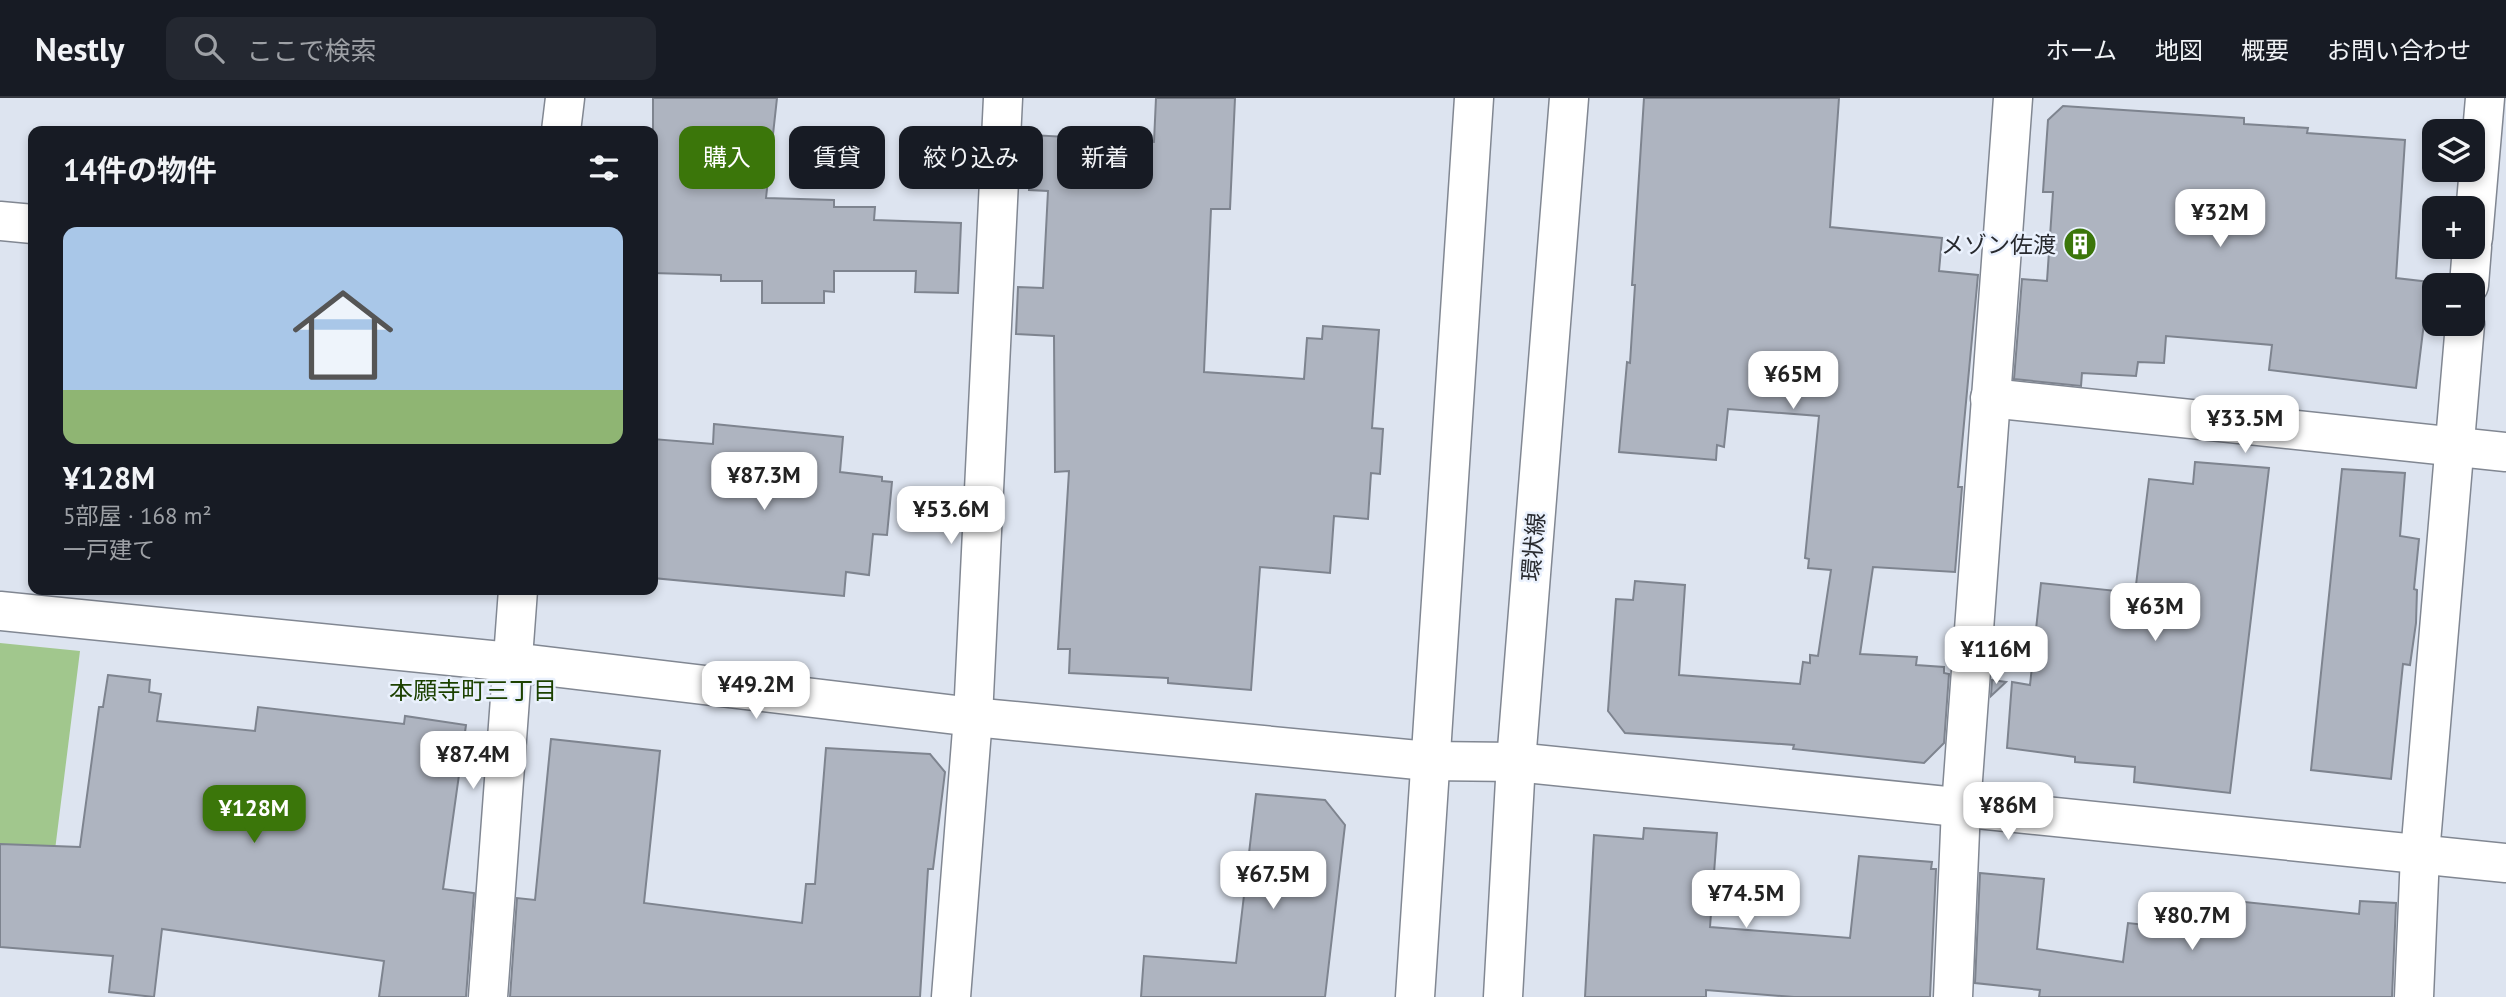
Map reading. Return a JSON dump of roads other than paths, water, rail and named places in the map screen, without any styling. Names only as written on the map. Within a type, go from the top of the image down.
[{"type":"street","points":[[562,126],[565,98]]},
{"type":"street","points":[[951,997],[973,717],[1003,98]]},
{"type":"street","points":[[1415,997],[1428,761],[1474,98]]},
{"type":"street","name":"環状線","points":[[1503,997],[1516,762],[1569,98]]},
{"type":"street","points":[[1953,997],[1961,807],[2013,98]]},
{"type":"street","points":[[2477,196],[2485,98]]},
{"type":"street","points":[[0,221],[28,224]]},
{"type":"street","points":[[2414,997],[2420,854],[2464,336]]},
{"type":"street","points":[[1990,398],[2506,452]]},
{"type":"street","points":[[488,997],[518,595]]},
{"type":"street","points":[[0,611],[511,662],[973,717],[1428,761],[1516,762],[2506,863]]},
{"type":"place","name":"メゾン佐渡","points":[[2080,244]]},
{"type":"district","name":"本願寺町三丁目","points":[[473,690]]}]
